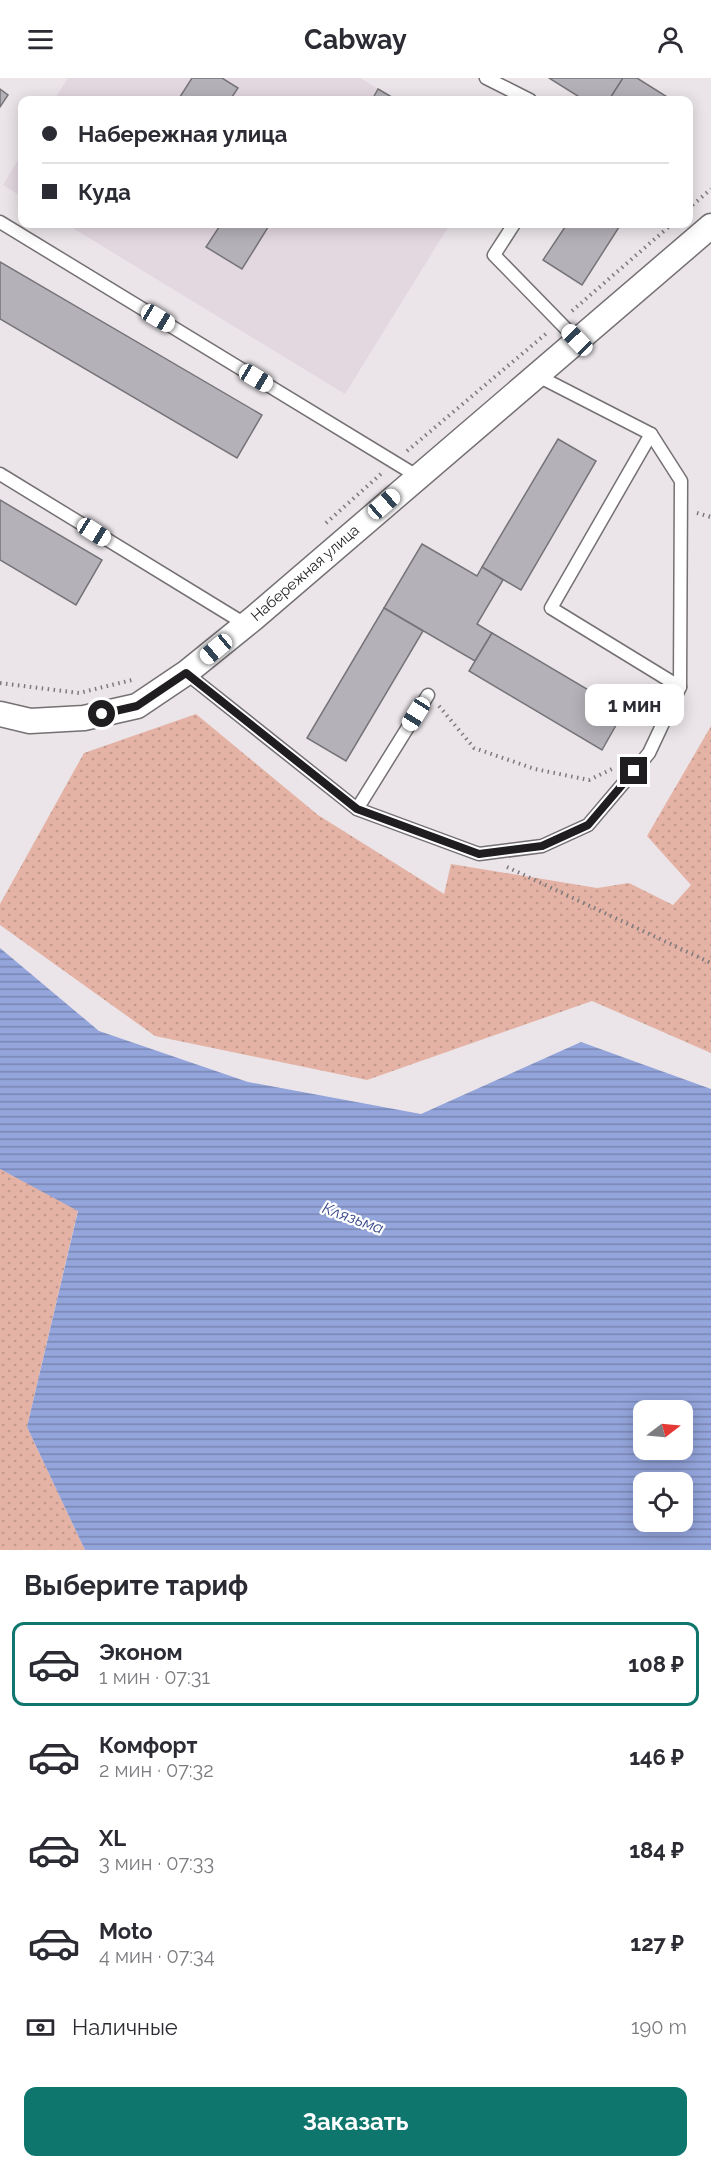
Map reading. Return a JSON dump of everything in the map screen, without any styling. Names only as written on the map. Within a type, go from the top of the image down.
[{"type":"street","name":"Набережная улица","points":[[0,714],[30,720],[84,718],[137,706],[186,673],[711,226]]},
{"type":"lane","points":[[486,78],[523,96]]},
{"type":"lane","points":[[0,222],[417,476]]},
{"type":"lane","points":[[511,228],[494,255],[577,340]]},
{"type":"lane","points":[[186,673],[357,809],[479,854],[542,846],[588,825],[649,753],[680,687],[681,481],[651,434],[536,375]]},
{"type":"lane","points":[[651,434],[551,608],[680,687]]},
{"type":"lane","points":[[0,474],[245,624]]},
{"type":"lane","points":[[357,809],[428,694]]},
{"type":"path","points":[[693,205],[711,189]]},
{"type":"path","points":[[325,524],[667,228]]},
{"type":"path","points":[[0,683],[79,693],[136,680]]},
{"type":"path","points":[[428,694],[474,748],[535,769],[589,780],[649,753]]},
{"type":"path","points":[[479,854],[711,963]]},
{"type":"shaded area","points":[[68,78],[360,78],[390,96],[57,96]]},
{"type":"shaded area","points":[[18,160],[18,194],[3,185]]},
{"type":"shaded area","points":[[73,228],[448,228],[345,394]]},
{"type":"shaded area","points":[[196,714],[318,815],[444,894],[451,864],[597,888],[629,883],[673,905],[691,885],[647,836],[711,726],[711,1053],[592,1001],[367,1080],[155,1036],[0,925],[0,904],[84,753]]},
{"type":"shaded area","points":[[0,1169],[78,1210],[27,1427],[85,1550],[0,1550]]},
{"type":"water","name":"Клязьма","points":[[0,948],[99,1031],[248,1082],[421,1114],[581,1042],[711,1089],[711,1550],[85,1550],[27,1427],[78,1211],[0,1169]]},
{"type":"building","points":[[192,78],[222,78],[238,88],[233,96],[181,96]]},
{"type":"building","points":[[549,78],[623,78],[612,96],[578,96]]},
{"type":"building","points":[[623,78],[637,78],[666,96],[612,96]]},
{"type":"building","points":[[0,89],[8,95],[0,107]]},
{"type":"building","points":[[378,89],[390,96],[374,96]]},
{"type":"building","points":[[218,228],[268,228],[242,269],[206,247]]},
{"type":"building","points":[[564,228],[618,228],[582,285],[543,260]]},
{"type":"building","points":[[0,262],[262,415],[237,458],[0,319]]},
{"type":"building","points":[[558,439],[596,461],[521,590],[482,567]]},
{"type":"building","points":[[0,500],[102,560],[76,605],[0,560]]},
{"type":"building","points":[[422,544],[477,576],[482,567],[503,580],[477,624],[492,633],[475,661],[384,608]]},
{"type":"building","points":[[384,608],[423,631],[346,761],[307,738]]},
{"type":"building","points":[[492,633],[624,711],[602,750],[469,671]]},
{"type":"route","points":[[102,714],[137,706],[186,673],[357,809],[479,854],[542,846],[588,825],[634,771]]}]
